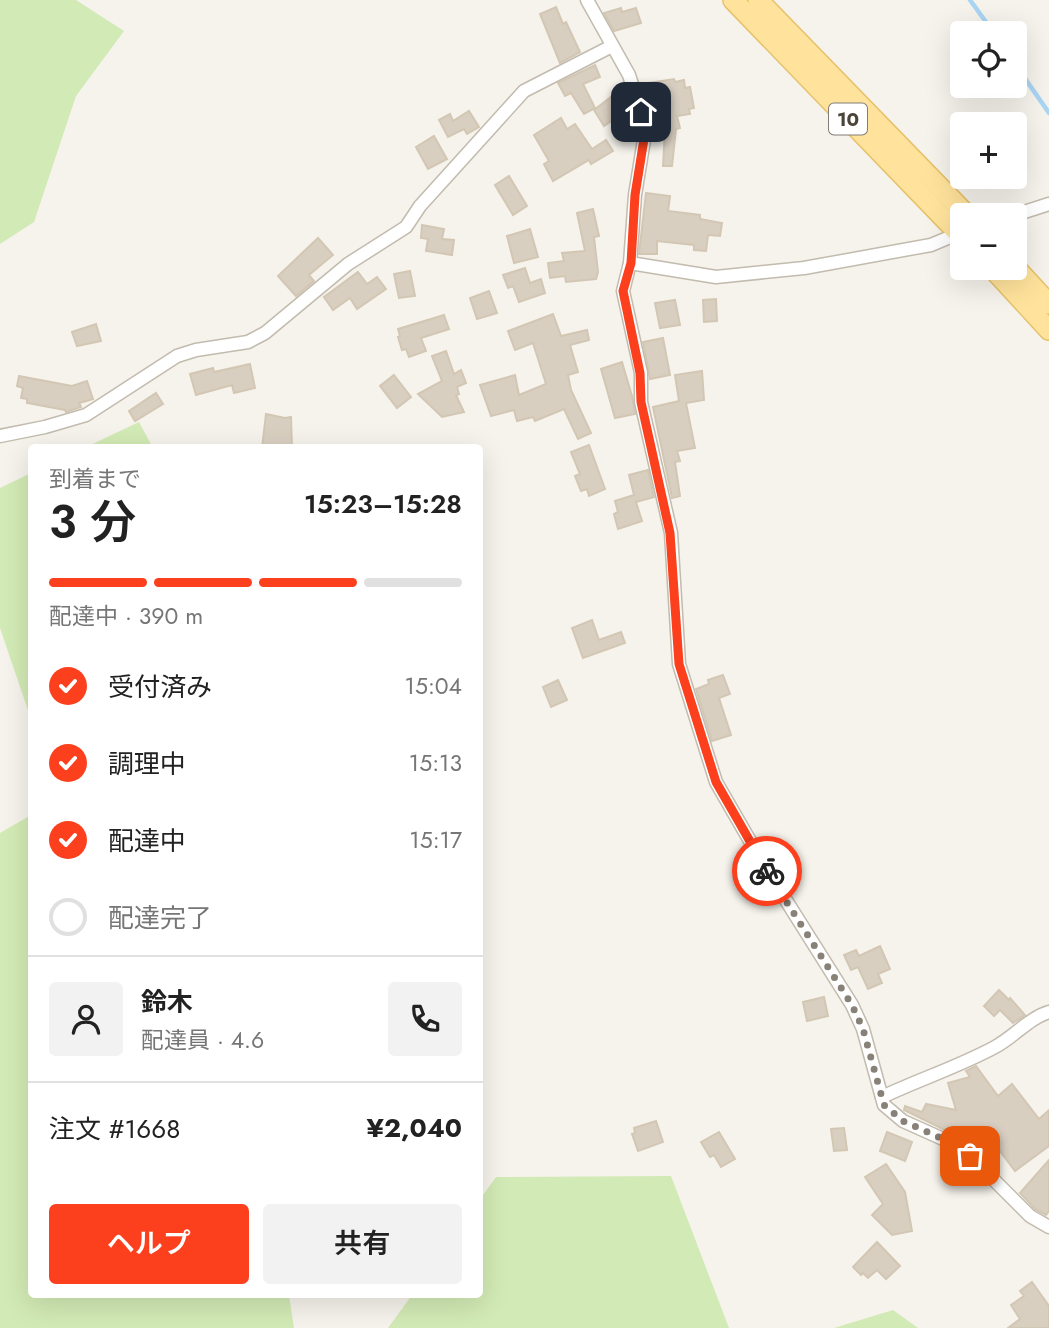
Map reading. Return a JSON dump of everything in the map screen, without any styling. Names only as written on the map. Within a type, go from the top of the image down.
[{"type":"main road","name":"10","points":[[733,0],[950,223]]},
{"type":"main road","name":"10","points":[[758,0],[955,203]]},
{"type":"main road","points":[[1003,280],[1049,330]]},
{"type":"main road","points":[[1027,280],[1049,304]]},
{"type":"street","points":[[587,0],[629,75],[641,112],[644,139],[635,195],[631,263],[623,291],[640,373],[641,402],[670,533],[679,664],[716,782],[765,867],[852,1005],[863,1029],[884,1105],[893,1115],[952,1143],[970,1156],[1002,1191],[1030,1216],[1049,1227]]},
{"type":"street","points":[[0,436],[86,415],[177,356],[196,350],[248,342],[265,333],[348,264],[406,227],[420,206],[524,90],[612,46]]},
{"type":"street","points":[[1027,211],[1049,204]]},
{"type":"street","points":[[631,263],[716,277],[830,264],[931,245],[950,238]]},
{"type":"street","points":[[882,1097],[919,1079],[960,1066],[1012,1038],[1031,1020],[1049,1012]]},
{"type":"green space","points":[[0,0],[76,0],[124,31],[76,96],[34,222],[0,244]]},
{"type":"green space","points":[[139,422],[151,444],[92,444]]},
{"type":"green space","points":[[28,474],[28,710],[0,628],[0,488]]},
{"type":"green space","points":[[28,817],[28,1298],[289,1298],[294,1328],[0,1328],[0,833]]},
{"type":"green space","points":[[671,1176],[729,1328],[388,1328],[410,1298],[483,1298],[483,1195],[496,1177]]},
{"type":"green space","points":[[893,1310],[918,1328],[834,1328]]},
{"type":"building","points":[[556,7],[580,52],[560,63],[540,14]]},
{"type":"building","points":[[621,8],[622,12],[636,8],[641,23],[614,31],[604,13]]},
{"type":"building","points":[[595,65],[600,77],[583,84],[595,108],[584,114],[571,93],[565,96],[558,83]]},
{"type":"building","points":[[674,79],[675,82],[684,80],[685,88],[690,87],[694,108],[689,109],[690,114],[677,116],[680,128],[676,129],[672,166],[663,166],[665,129],[652,132],[641,84]]},
{"type":"building","points":[[624,87],[632,114],[626,117],[623,113],[604,126],[594,110]]},
{"type":"building","points":[[469,111],[479,127],[467,134],[464,129],[448,137],[439,120],[450,114],[453,121]]},
{"type":"building","points":[[561,118],[567,129],[575,124],[592,149],[606,140],[613,151],[591,164],[589,160],[553,181],[544,164],[549,161],[534,135]]},
{"type":"building","points":[[434,136],[447,159],[428,169],[416,147]]},
{"type":"building","points":[[509,176],[527,206],[513,215],[495,185]]},
{"type":"building","points":[[646,193],[670,196],[668,211],[700,215],[700,219],[722,223],[720,236],[708,235],[706,251],[694,250],[694,245],[657,241],[657,254],[639,254]]},
{"type":"building","points":[[593,209],[599,236],[594,237],[598,272],[596,279],[566,282],[565,276],[550,278],[548,263],[564,261],[562,253],[585,251],[577,213]]},
{"type":"building","points":[[422,225],[444,229],[442,239],[454,240],[452,255],[426,251],[428,239],[421,238]]},
{"type":"building","points":[[530,229],[538,257],[514,263],[507,236]]},
{"type":"building","points":[[318,238],[333,255],[309,275],[314,281],[296,296],[278,276]]},
{"type":"building","points":[[525,268],[530,283],[541,279],[545,293],[519,302],[513,286],[508,288],[503,275]]},
{"type":"building","points":[[410,271],[415,296],[399,298],[394,274]]},
{"type":"building","points":[[358,272],[367,284],[377,277],[386,289],[357,309],[350,298],[333,310],[324,297]]},
{"type":"building","points":[[489,291],[497,313],[477,319],[470,298]]},
{"type":"building","points":[[716,299],[717,321],[704,322],[703,300]]},
{"type":"building","points":[[675,300],[680,325],[660,328],[655,303]]},
{"type":"building","points":[[553,314],[561,336],[587,330],[589,340],[570,345],[578,372],[568,375],[571,390],[591,433],[578,439],[564,409],[535,421],[533,417],[517,421],[514,410],[491,416],[480,385],[515,375],[519,395],[546,384],[533,343],[515,350],[508,331]]},
{"type":"building","points":[[444,315],[449,329],[421,338],[426,351],[409,357],[406,349],[402,350],[398,329]]},
{"type":"building","points":[[96,324],[101,341],[77,346],[72,332]]},
{"type":"building","points":[[663,338],[670,375],[650,379],[643,342]]},
{"type":"building","points":[[446,351],[454,374],[461,370],[466,383],[457,387],[459,394],[456,395],[464,412],[442,417],[418,394],[442,381],[432,356]]},
{"type":"building","points":[[622,362],[635,414],[615,418],[601,369]]},
{"type":"building","points":[[250,364],[255,388],[234,393],[232,385],[196,395],[190,374],[213,368],[214,372]]},
{"type":"building","points":[[702,371],[704,400],[686,403],[695,448],[677,451],[680,461],[675,462],[680,496],[672,498],[653,407],[679,401],[675,375]]},
{"type":"building","points":[[394,375],[411,397],[397,408],[380,386]]},
{"type":"building","points":[[19,376],[72,386],[87,381],[93,399],[79,403],[81,407],[66,412],[27,403],[27,399],[21,398],[23,388],[17,386]]},
{"type":"building","points":[[156,393],[163,404],[135,421],[129,411]]},
{"type":"building","points":[[266,414],[291,417],[292,444],[262,444]]},
{"type":"building","points":[[589,445],[605,489],[589,496],[587,489],[581,491],[575,476],[580,474],[571,452]]},
{"type":"building","points":[[648,470],[654,497],[636,502],[642,521],[618,529],[614,514],[618,512],[615,501],[634,495],[629,475]]},
{"type":"building","points":[[592,620],[599,640],[621,632],[625,643],[583,658],[572,628]]},
{"type":"building","points":[[723,675],[730,694],[719,698],[731,735],[712,741],[696,689],[709,684],[708,680]]},
{"type":"building","points":[[558,680],[567,700],[551,707],[543,687]]},
{"type":"building","points":[[880,946],[890,969],[878,974],[882,983],[868,989],[858,967],[851,970],[844,955],[856,950],[859,956]]},
{"type":"building","points":[[999,990],[1025,1015],[1013,1023],[1000,1010],[994,1016],[984,1006]]},
{"type":"building","points":[[824,997],[828,1016],[807,1021],[803,1002]]},
{"type":"building","points":[[976,1066],[998,1096],[1012,1084],[1039,1119],[1049,1110],[1049,1146],[1015,1171],[993,1142],[981,1154],[948,1127],[947,1131],[904,1110],[905,1106],[922,1112],[926,1104],[956,1110],[948,1083],[970,1077],[966,1071]]},
{"type":"building","points":[[656,1121],[663,1142],[638,1151],[632,1134],[635,1133],[634,1128]]},
{"type":"building","points":[[844,1128],[847,1150],[834,1151],[831,1129]]},
{"type":"building","points":[[719,1132],[735,1159],[721,1167],[714,1155],[710,1157],[701,1142]]},
{"type":"building","points":[[887,1132],[912,1142],[905,1161],[880,1151]]},
{"type":"building","points":[[1049,1160],[1049,1211],[1046,1215],[1035,1209],[1020,1193]]},
{"type":"building","points":[[886,1164],[905,1192],[912,1231],[892,1235],[872,1215],[883,1204],[865,1177]]},
{"type":"building","points":[[877,1242],[900,1266],[886,1279],[877,1270],[868,1278],[853,1267]]},
{"type":"building","points":[[1032,1282],[1049,1306],[1049,1328],[1008,1328],[1020,1319],[1011,1305],[1024,1296],[1020,1291]]},
{"type":"waterway","points":[[970,0],[985,21]]},
{"type":"waterway","points":[[1027,81],[1049,113]]},
{"type":"way so far","points":[[767,871],[852,1005],[863,1029],[884,1105],[903,1121],[952,1143],[970,1156]]},
{"type":"route","points":[[641,112],[644,139],[635,195],[631,263],[623,291],[640,373],[641,402],[670,533],[679,664],[716,782],[767,871]]}]
